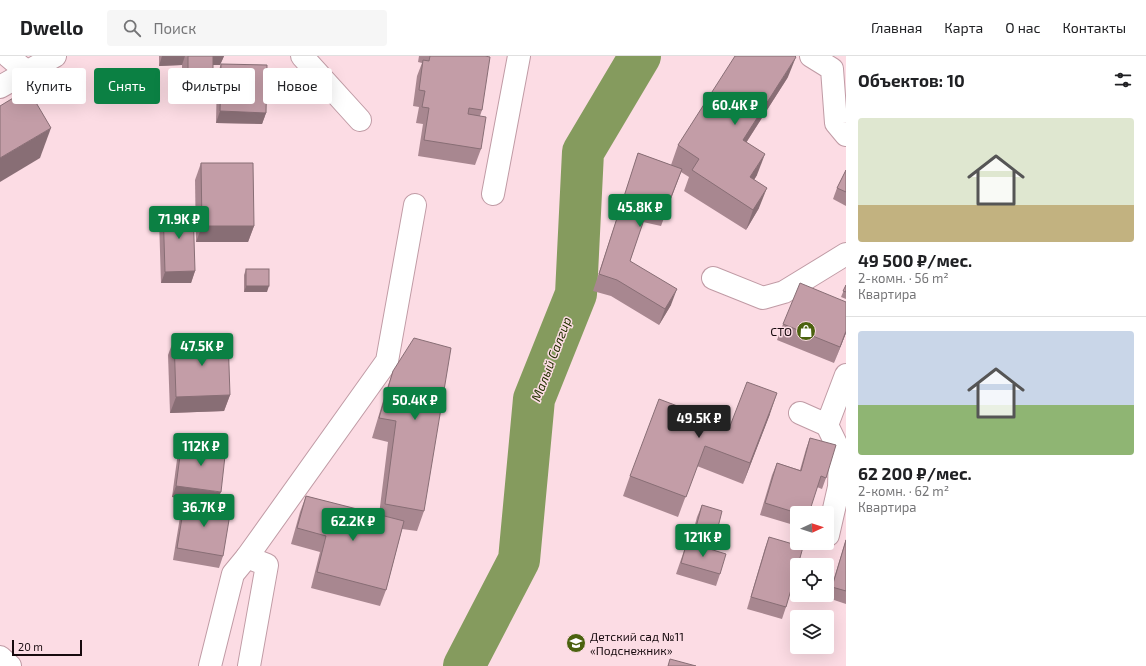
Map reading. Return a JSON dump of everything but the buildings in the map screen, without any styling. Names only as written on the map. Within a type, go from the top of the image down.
[{"type":"street","points":[[8,56],[22,68]]},
{"type":"street","points":[[34,68],[55,56]]},
{"type":"street","points":[[302,56],[360,120]]},
{"type":"street","points":[[493,194],[519,56]]},
{"type":"street","points":[[811,56],[832,69],[836,123],[846,135]]},
{"type":"street","points":[[0,87],[12,80]]},
{"type":"street","points":[[210,666],[233,574],[247,557],[386,361],[415,205]]},
{"type":"street","points":[[713,278],[763,298],[784,292],[846,254]]},
{"type":"street","points":[[827,425],[846,375]]},
{"type":"street","points":[[800,413],[827,425],[840,452],[839,487],[834,509]]},
{"type":"street","points":[[247,557],[267,565],[249,666]]},
{"type":"street","points":[[0,657],[10,666]]},
{"type":"waterway","name":"Малый Салгир","points":[[464,666],[519,560],[534,399],[576,294],[583,152],[640,56]]},
{"type":"place","name":"СТО","points":[[806,331]]},
{"type":"place","name":"Детский сад №11 «Подснежник»","points":[[576,643]]}]
